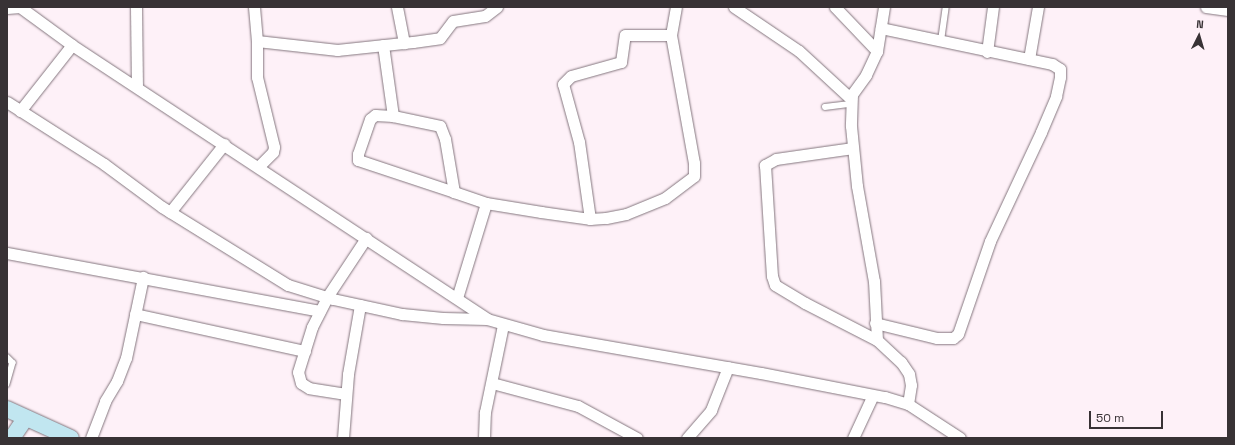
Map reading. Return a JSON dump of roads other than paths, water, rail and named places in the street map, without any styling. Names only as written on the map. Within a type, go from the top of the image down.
[{"type":"main road","points":[[7,409],[25,419],[71,438]]},
{"type":"main road","points":[[12,438],[25,419]]},
{"type":"street","points":[[7,8],[20,7],[72,45],[487,319],[503,325],[543,335],[728,367],[873,395],[908,404],[955,437]]},
{"type":"street","points":[[136,7],[136,86]]},
{"type":"street","points":[[254,7],[257,42],[257,77],[274,147],[273,152],[258,167]]},
{"type":"street","points":[[397,7],[404,43]]},
{"type":"street","points":[[257,42],[337,50],[440,38],[453,21],[485,16],[497,7]]},
{"type":"street","points":[[454,192],[445,139],[440,126],[393,116],[375,115],[370,119],[358,159],[454,192],[486,203],[590,219],[626,214],[665,198],[694,176],[694,163],[670,35],[676,7]]},
{"type":"street","points":[[835,7],[877,51]]},
{"type":"street","points":[[877,340],[874,281],[857,186],[853,148],[851,101],[872,65],[877,51],[884,7]]},
{"type":"street","points":[[987,52],[993,7]]},
{"type":"street","points":[[1029,59],[1038,7]]},
{"type":"street","points":[[1206,7],[1228,10]]},
{"type":"street","points":[[742,9],[799,51],[851,101]]},
{"type":"street","points":[[875,324],[937,338],[953,338],[962,328],[990,241],[1056,96],[1060,69],[1052,64],[987,52],[880,28]]},
{"type":"street","points":[[590,219],[579,142],[563,84],[571,76],[621,62],[625,35],[670,35]]},
{"type":"street","points":[[20,111],[72,45]]},
{"type":"street","points":[[383,45],[393,116]]},
{"type":"street","points":[[7,102],[104,164],[170,212],[288,285],[328,297],[402,314],[487,319]]},
{"type":"street","points":[[170,212],[224,144]]},
{"type":"street","points":[[853,148],[776,159],[765,165],[772,276],[775,284],[799,300],[877,340],[901,362],[909,374],[911,385],[908,404]]},
{"type":"street","points":[[457,298],[486,203]]},
{"type":"street","points":[[346,394],[309,388],[301,383],[298,372],[320,312],[366,238]]},
{"type":"street","points":[[7,253],[143,277],[320,312]]},
{"type":"street","points":[[91,438],[105,401],[117,381],[126,358],[143,277]]},
{"type":"street","points":[[343,438],[346,394],[360,305]]},
{"type":"street","points":[[135,314],[305,351]]},
{"type":"street","points":[[484,438],[486,412],[503,325]]},
{"type":"street","points":[[687,438],[711,410],[728,367]]},
{"type":"street","points":[[492,383],[578,406],[637,438]]},
{"type":"street","points":[[853,438],[873,395]]},
{"type":"lane","points":[[941,41],[946,7]]},
{"type":"lane","points":[[825,107],[851,101]]},
{"type":"lane","points":[[7,357],[13,363],[7,384]]}]
